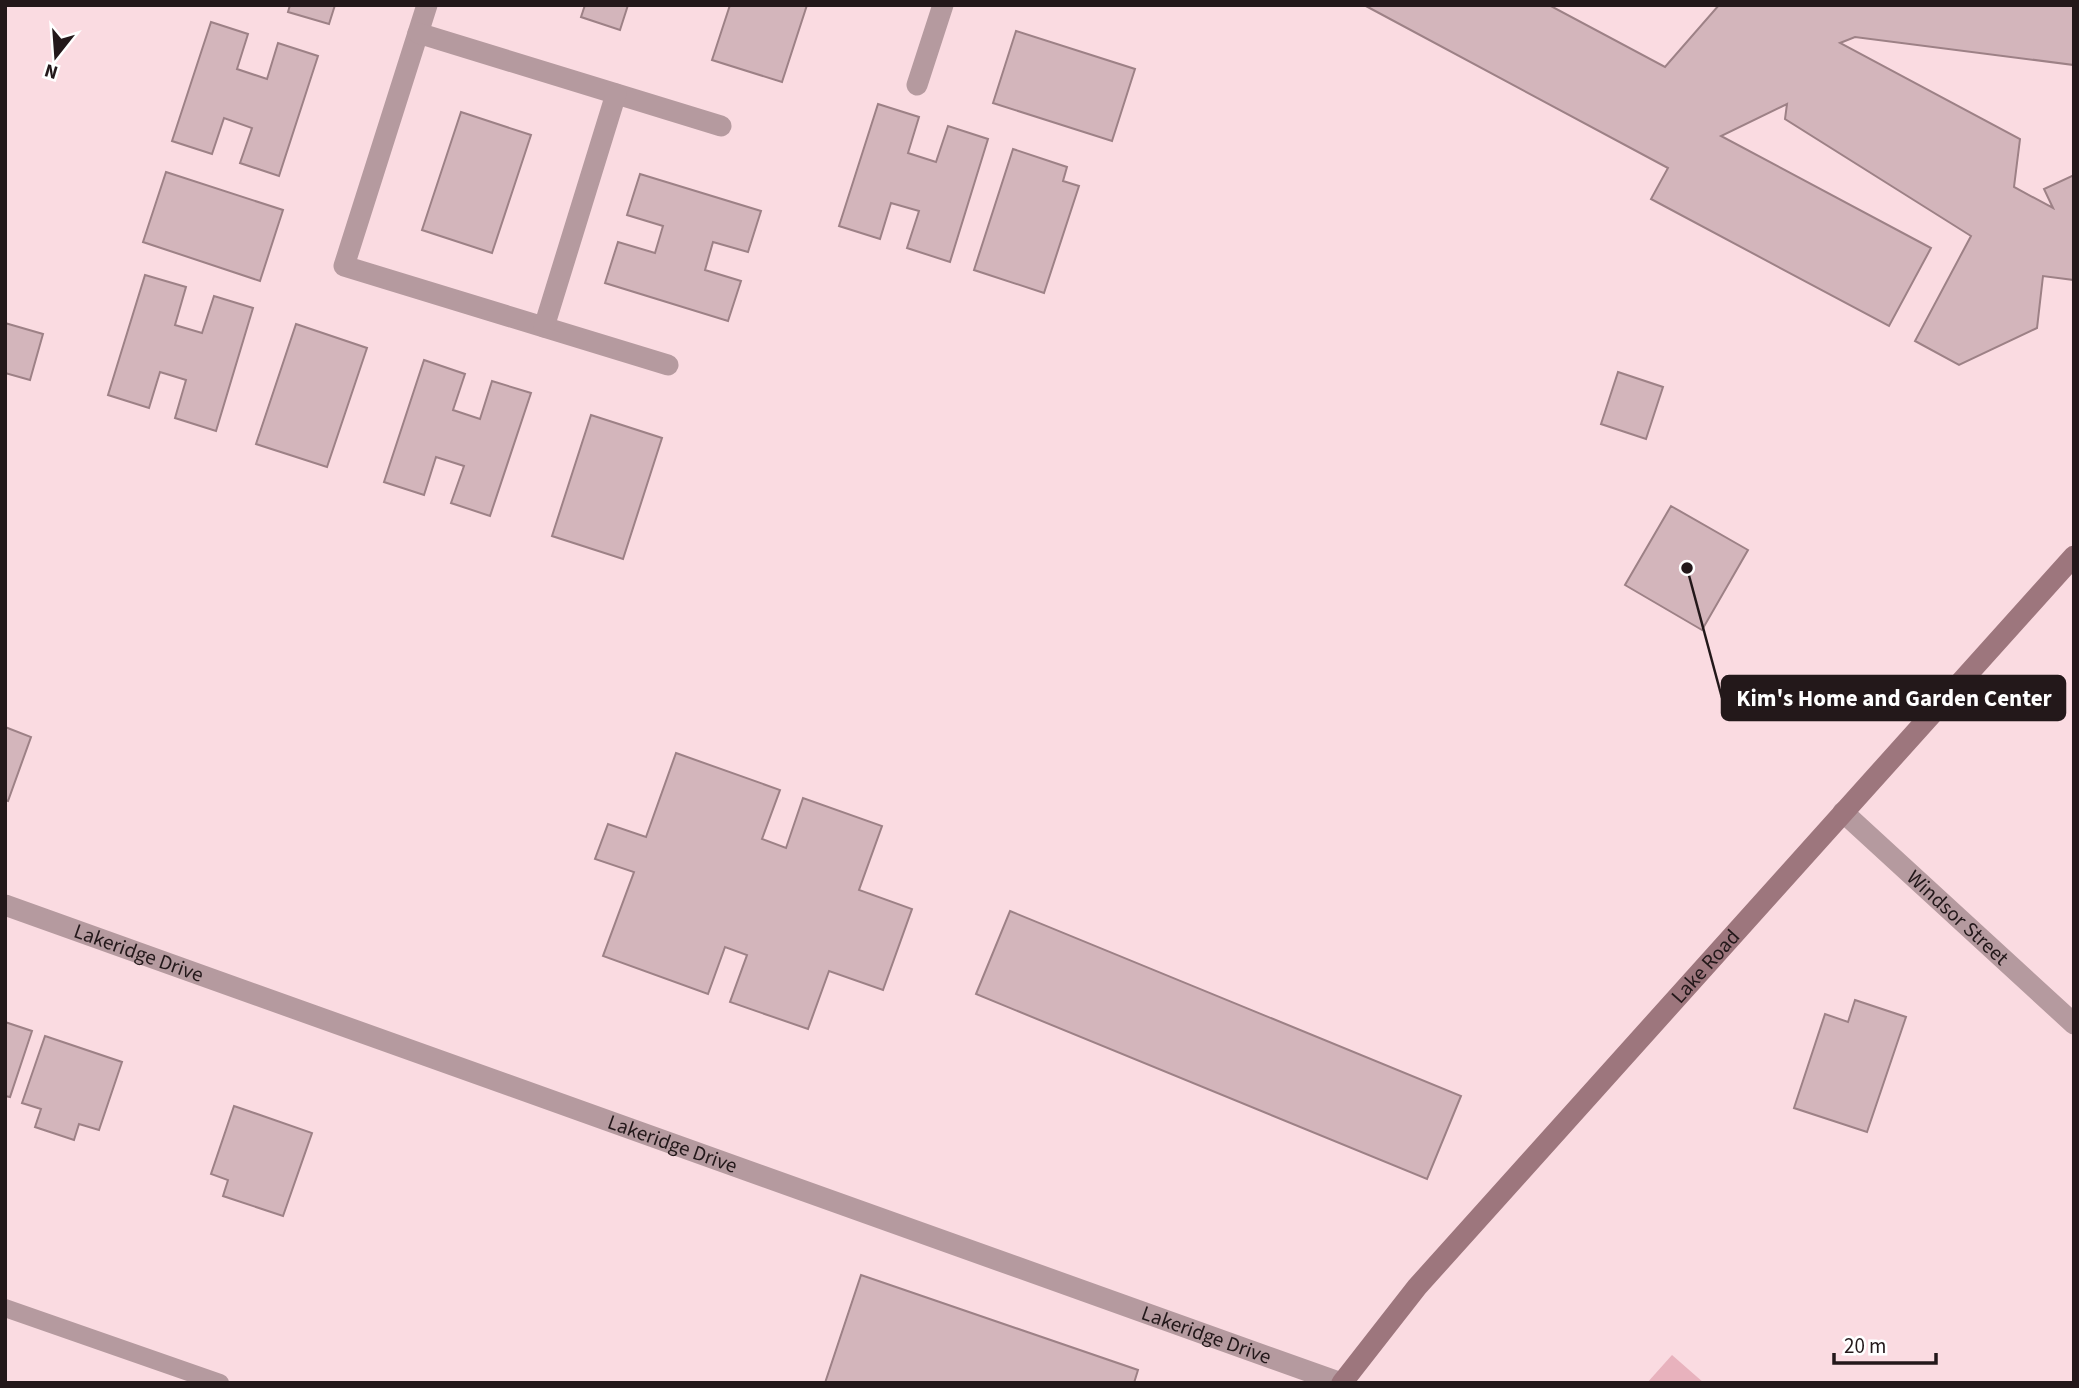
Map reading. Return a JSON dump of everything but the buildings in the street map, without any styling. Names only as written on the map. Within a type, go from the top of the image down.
[{"type":"street","points":[[427,5],[345,266],[668,365]]},
{"type":"street","points":[[917,85],[943,5]]},
{"type":"street","points":[[418,33],[721,126]]},
{"type":"street","points":[[544,327],[616,94]]},
{"type":"street","name":"Lake Road","points":[[1341,1383],[1418,1287],[2074,556]]},
{"type":"street","name":"Windsor Street","points":[[1843,812],[2074,1024]]},
{"type":"street","name":"Lakeridge Drive","points":[[5,905],[1341,1383]]},
{"type":"lane","points":[[5,1308],[220,1383]]},
{"type":"shaded area","points":[[1672,1355],[1704,1383],[1647,1383]]},
{"type":"place","name":"Kim's Home and Garden Center","points":[[1687,568]]}]
